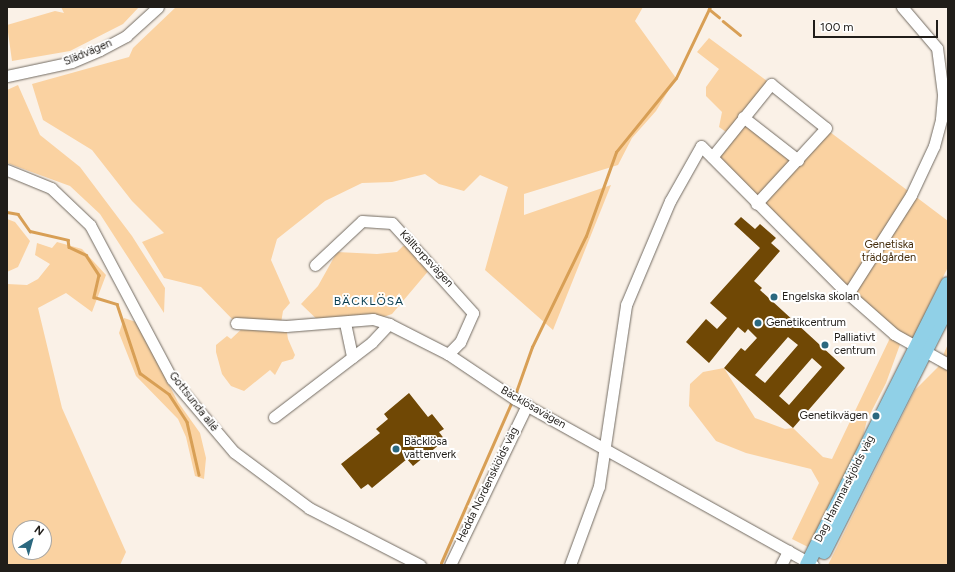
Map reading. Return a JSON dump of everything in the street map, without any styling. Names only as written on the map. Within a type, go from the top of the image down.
[{"type":"main road","name":"Dag Hammarskjölds väg","points":[[812,564],[921,350],[948,284]]},
{"type":"main road","name":"Dag Hammarskjölds väg","points":[[921,350],[948,307]]},
{"type":"street","name":"Slädvägen","points":[[7,76],[72,62],[100,50],[126,36],[158,7]]},
{"type":"street","points":[[848,294],[911,195],[934,146],[941,119],[943,94],[937,48],[902,7]]},
{"type":"street","points":[[712,157],[771,84],[826,128],[756,204]]},
{"type":"street","points":[[743,117],[798,160]]},
{"type":"street","points":[[570,565],[589,520],[606,449],[618,338],[626,305],[670,201],[701,146],[756,204],[848,294],[894,334],[948,364]]},
{"type":"street","name":"Gottsunda allé","points":[[7,170],[51,188],[90,225],[172,379],[234,452],[309,508],[420,565]]},
{"type":"street","name":"Källtorpsvägen","points":[[315,265],[362,221],[392,223],[473,314],[460,342],[448,354]]},
{"type":"street","name":"Bäcklösavägen","points":[[236,323],[345,323],[373,319],[389,324],[448,354],[513,397],[812,564]]},
{"type":"street","points":[[345,323],[352,357]]},
{"type":"street","points":[[274,417],[352,357],[389,324]]},
{"type":"street","name":"Hedda Nordenskiölds väg","points":[[450,565],[527,405]]},
{"type":"street","points":[[781,565],[788,551]]},
{"type":"green space","points":[[61,7],[139,7],[123,24],[70,51],[12,61],[7,25],[55,11],[64,13]]},
{"type":"green space","points":[[176,7],[643,7],[635,21],[676,78],[656,111],[632,138],[618,165],[524,194],[524,215],[611,185],[553,330],[485,270],[508,187],[480,175],[464,191],[439,184],[425,174],[392,182],[362,183],[325,201],[277,239],[271,260],[290,303],[283,311],[281,323],[286,326],[288,339],[295,355],[293,359],[282,362],[275,375],[270,370],[244,391],[231,386],[222,374],[216,352],[216,345],[227,336],[231,339],[247,324],[236,323],[201,287],[164,278],[142,242],[164,233],[132,201],[92,150],[43,120],[32,84],[129,57],[133,48]]},
{"type":"green space","name":"Genetiska trädgården","points":[[709,38],[771,84],[743,117],[797,160],[826,129],[948,221],[948,267],[913,338],[902,339],[886,383],[867,420],[862,440],[808,547],[792,539],[819,483],[811,469],[746,453],[716,441],[689,406],[690,384],[703,372],[724,368],[755,418],[785,429],[793,428],[823,457],[832,459],[890,338],[712,157],[729,134],[719,127],[722,112],[706,96],[706,87],[719,69],[697,52]]},
{"type":"green space","points":[[18,85],[40,135],[80,167],[132,236],[165,288],[164,313],[100,214],[70,186],[7,163],[7,90]]},
{"type":"green space","points":[[7,219],[15,222],[30,241],[18,267],[7,272]]},
{"type":"green space","points":[[57,242],[82,249],[106,275],[92,312],[66,293],[38,308],[62,408],[126,552],[120,565],[7,565],[7,284],[27,285],[38,279],[50,264],[35,255],[37,243],[52,248]]},
{"type":"green space","points":[[403,246],[408,246],[430,269],[392,314],[365,323],[326,328],[301,304],[318,286],[337,252],[377,254],[397,252]]},
{"type":"green space","points":[[124,318],[136,322],[178,402],[200,433],[206,458],[204,479],[195,476],[186,437],[178,419],[136,376],[119,333]]},
{"type":"green space","points":[[948,344],[948,565],[828,565],[915,390],[938,367]]},
{"type":"building","name":"Genetikcentrum","points":[[741,217],[755,229],[760,224],[776,238],[771,243],[780,251],[754,281],[762,288],[760,290],[845,368],[793,428],[724,368],[741,348],[745,351],[757,338],[748,329],[745,333],[738,327],[709,363],[686,342],[706,319],[717,329],[727,318],[710,303],[760,248],[734,224]],"holes":[[[788,337],[798,345],[765,383],[755,375]],[[812,358],[822,367],[789,405],[779,396]]]},
{"type":"building","name":"Bäcklösa vattenverk","points":[[409,393],[428,417],[432,414],[444,429],[439,432],[445,440],[413,466],[407,459],[372,488],[368,484],[361,489],[341,464],[380,433],[376,429],[388,419],[384,414]]},
{"type":"waterway","points":[[515,395],[532,347],[586,236],[616,152],[676,78],[710,7]]},
{"type":"waterway","points":[[709,9],[719,17]]},
{"type":"waterway","points":[[723,21],[740,35]]},
{"type":"waterway","points":[[7,212],[18,214],[30,231],[68,240],[69,247],[86,255],[99,275],[94,297],[117,304],[140,373],[169,394],[187,422],[199,475]]},
{"type":"waterway","points":[[441,563],[512,401]]},
{"type":"place","name":"Engelska skolan","points":[[774,297]]},
{"type":"place","name":"Genetikcentrum","points":[[758,323]]},
{"type":"place","name":"Palliativt centrum","points":[[825,345]]},
{"type":"place","name":"Genetikvägen","points":[[876,416]]},
{"type":"place","name":"Bäcklösa vattenverk","points":[[396,449]]},
{"type":"district","name":"BÄCKLÖSA","points":[[369,302]]}]
